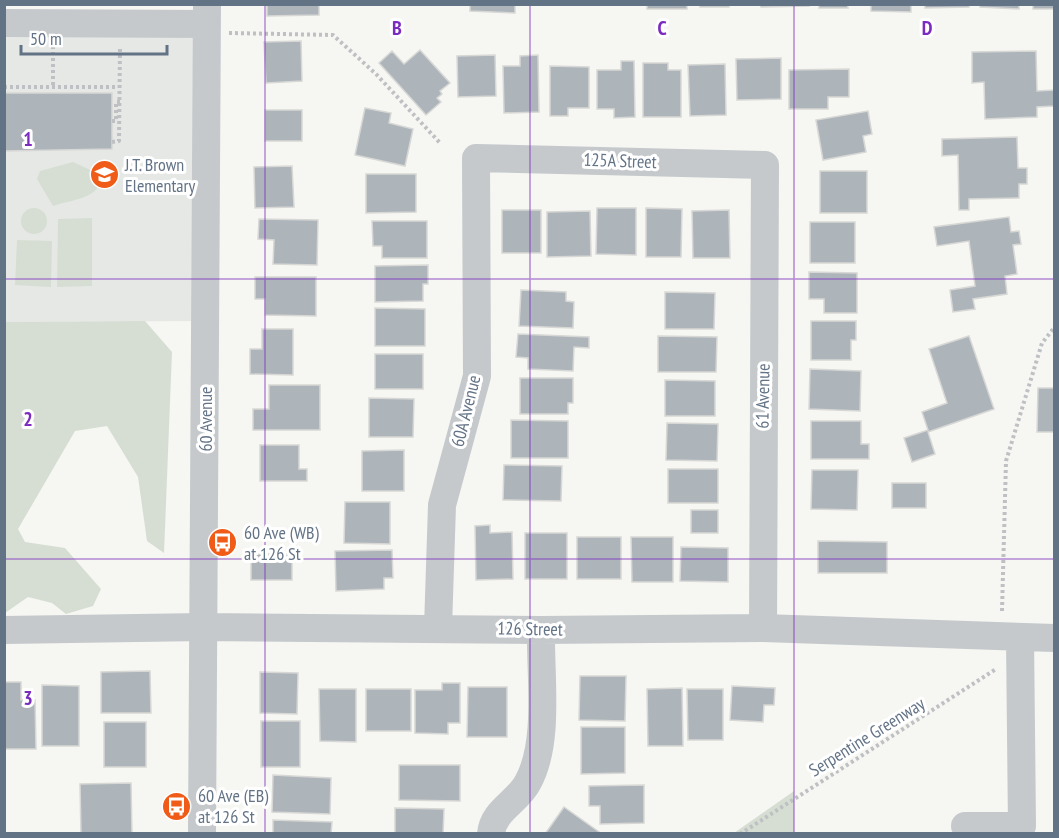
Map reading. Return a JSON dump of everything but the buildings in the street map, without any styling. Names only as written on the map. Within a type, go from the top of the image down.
[{"type":"street","points":[[4,23],[214,20]]},
{"type":"street","name":"60 Avenue","points":[[202,834],[214,20]]},
{"type":"street","name":"125A Street","points":[[476,158],[765,165]]},
{"type":"street","name":"60A Avenue","points":[[438,628],[442,505],[477,376],[476,158]]},
{"type":"street","name":"61 Avenue","points":[[763,628],[765,165]]},
{"type":"street","name":"126 Street","points":[[4,630],[204,627],[541,630],[763,628],[1054,638]]},
{"type":"street","points":[[491,834],[492,822],[528,784],[540,751],[541,630]]},
{"type":"street","points":[[965,826],[1022,826],[1020,637]]},
{"type":"path","points":[[214,20],[333,35],[376,74],[441,144]]},
{"type":"path","points":[[53,39],[53,87]]},
{"type":"path","points":[[112,142],[119,141],[120,40]]},
{"type":"path","points":[[4,87],[118,87]]},
{"type":"path","points":[[112,121],[116,121],[116,102],[120,102]]},
{"type":"path","points":[[1002,611],[1006,461],[1042,343],[1054,328]]},
{"type":"path","name":"Serpentine Greenway","points":[[740,834],[994,673],[999,665]]},
{"type":"shaded area","name":"J.T. Brown Elementary","points":[[5,29],[203,29],[203,321],[5,322]]},
{"type":"shaded area","points":[[73,162],[97,173],[101,182],[98,188],[87,196],[53,206],[37,179],[40,171]]},
{"type":"shaded area","points":[[34,208],[43,212],[47,221],[43,230],[34,234],[25,230],[21,221],[25,212]]},
{"type":"shaded area","points":[[92,218],[92,286],[57,287],[58,219]]},
{"type":"shaded area","points":[[17,240],[52,241],[51,287],[15,285]]},
{"type":"shaded area","points":[[145,321],[172,352],[164,553],[147,541],[138,477],[107,426],[75,431],[18,529],[25,542],[65,548],[101,589],[93,606],[66,614],[52,603],[28,597],[5,613],[5,322]]},
{"type":"shaded area","points":[[794,791],[794,833],[734,833]]},
{"type":"place","name":"J.T. Brown Elementary","points":[[104,175]]},
{"type":"place","name":"60 Ave (WB) at 126 St","points":[[223,543]]},
{"type":"place","name":"60 Ave (EB) at 126 St","points":[[177,806]]}]
